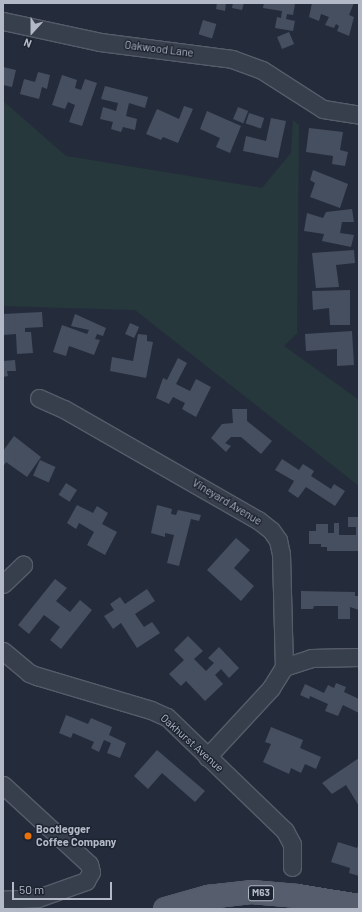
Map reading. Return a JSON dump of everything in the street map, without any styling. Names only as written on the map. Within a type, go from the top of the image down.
[{"type":"main road","name":"M63","points":[[165,909],[208,897],[251,892],[298,896],[359,906]]},
{"type":"street","name":"Oakwood Lane","points":[[3,21],[100,42],[232,59],[262,70],[329,110],[359,116]]},
{"type":"street","name":"Oakwood Lane","points":[[307,98],[359,104]]},
{"type":"street","name":"Vineyard Avenue","points":[[39,398],[64,409],[125,442],[258,520],[275,534],[281,554],[284,668]]},
{"type":"street","points":[[3,584],[23,565]]},
{"type":"street","name":"Oakhurst Avenue","points":[[3,651],[29,672],[37,676],[159,713],[285,830],[292,844],[292,868]]},
{"type":"street","points":[[208,757],[271,688],[284,668],[302,660],[359,657]]},
{"type":"street","points":[[3,785],[89,864],[91,872],[86,881],[38,898],[3,900]]},
{"type":"shaded area","points":[[3,101],[66,156],[262,188],[291,153],[293,120],[299,125],[297,333],[284,346],[359,400],[359,486],[135,310],[3,306]]},
{"type":"building","points":[[217,3],[226,3],[225,11],[216,9]]},
{"type":"building","points":[[233,3],[244,3],[242,10],[232,8]]},
{"type":"building","points":[[264,3],[295,4],[293,15],[287,14],[286,19],[295,21],[293,31],[275,28],[277,17],[281,18],[282,11],[263,8]]},
{"type":"building","points":[[312,3],[354,3],[349,15],[354,17],[349,36],[337,31],[339,26],[336,24],[334,28],[325,25],[329,17],[321,14],[319,21],[309,17]]},
{"type":"building","points":[[203,20],[216,24],[212,38],[199,34]]},
{"type":"building","points":[[289,32],[294,44],[282,49],[277,37]]},
{"type":"building","points":[[3,67],[16,70],[12,87],[3,85]]},
{"type":"building","points":[[38,72],[50,75],[47,89],[42,87],[39,99],[20,94],[24,79],[35,82]]},
{"type":"building","points":[[62,75],[77,80],[75,88],[81,90],[85,79],[97,83],[82,126],[69,122],[75,105],[68,102],[65,109],[52,105]]},
{"type":"building","points":[[105,86],[148,97],[145,108],[129,103],[126,116],[137,119],[135,130],[123,127],[121,132],[111,129],[113,122],[100,119],[103,107],[116,111],[118,103],[101,99]]},
{"type":"building","points":[[184,106],[193,109],[178,143],[163,137],[161,140],[146,134],[157,109],[179,119]]},
{"type":"building","points":[[238,107],[248,111],[243,123],[233,119]]},
{"type":"building","points":[[207,111],[241,126],[230,153],[216,147],[220,138],[200,129]]},
{"type":"building","points":[[249,113],[264,118],[261,128],[246,123]]},
{"type":"building","points":[[271,118],[286,121],[278,158],[243,151],[246,136],[266,141]]},
{"type":"building","points":[[309,128],[343,132],[340,150],[348,152],[345,166],[332,164],[333,156],[306,152]]},
{"type":"building","points":[[313,170],[348,184],[340,208],[310,197],[315,183],[310,180]]},
{"type":"building","points":[[352,209],[354,222],[342,222],[340,233],[354,235],[351,247],[322,241],[324,234],[304,231],[307,213],[323,218],[326,212]]},
{"type":"building","points":[[354,250],[355,263],[336,265],[339,287],[316,288],[312,253]]},
{"type":"building","points":[[350,290],[350,325],[330,325],[329,308],[313,310],[312,291]]},
{"type":"building","points":[[42,312],[43,327],[25,328],[25,332],[31,332],[33,353],[17,354],[16,334],[3,335],[3,314]]},
{"type":"building","points":[[75,314],[106,328],[103,336],[97,334],[95,339],[100,340],[94,355],[69,346],[66,356],[53,352],[62,325],[87,334],[89,330],[71,326]]},
{"type":"building","points":[[130,323],[139,327],[134,338],[125,334]]},
{"type":"building","points":[[352,331],[354,365],[337,366],[337,349],[306,351],[305,334]]},
{"type":"building","points":[[138,334],[147,335],[147,341],[153,342],[146,378],[110,371],[112,357],[133,361]]},
{"type":"building","points":[[178,358],[187,363],[176,384],[190,391],[196,379],[211,387],[196,417],[182,409],[185,403],[173,397],[169,404],[156,398],[163,378],[167,380]]},
{"type":"building","points":[[15,360],[16,371],[7,371],[8,376],[3,377],[3,361]]},
{"type":"building","points":[[232,409],[247,409],[247,421],[272,441],[261,454],[241,437],[231,437],[225,443],[231,446],[226,452],[211,438],[222,424],[233,423]]},
{"type":"building","points":[[14,436],[41,457],[27,477],[6,462],[3,467],[3,451]]},
{"type":"building","points":[[282,459],[299,470],[303,464],[314,471],[311,476],[331,489],[334,484],[345,491],[335,506],[306,487],[298,498],[288,491],[294,481],[275,470]]},
{"type":"building","points":[[40,460],[56,467],[49,482],[33,476]]},
{"type":"building","points":[[66,483],[77,490],[70,502],[59,495]]},
{"type":"building","points":[[77,505],[93,513],[97,506],[108,513],[102,524],[117,532],[105,555],[87,545],[94,532],[79,523],[76,529],[67,523]]},
{"type":"building","points":[[157,505],[172,509],[171,514],[176,515],[178,510],[201,515],[199,521],[191,519],[179,566],[167,563],[174,535],[165,533],[165,537],[151,533]]},
{"type":"building","points":[[348,517],[359,517],[359,551],[327,551],[327,547],[321,547],[321,544],[309,544],[309,531],[316,531],[316,524],[328,524],[328,533],[334,533],[334,523],[339,523],[339,535],[356,535],[356,527],[348,527]]},
{"type":"building","points":[[236,538],[250,550],[234,568],[254,586],[241,601],[207,570]]},
{"type":"building","points":[[55,579],[67,588],[56,601],[70,612],[80,600],[92,610],[61,649],[50,640],[60,627],[44,615],[29,634],[18,625]]},
{"type":"building","points":[[147,589],[155,601],[135,614],[144,627],[152,622],[160,633],[137,648],[121,623],[113,629],[104,616],[114,610],[110,604],[120,597],[125,604]]},
{"type":"building","points":[[301,591],[355,592],[355,596],[359,596],[359,610],[350,607],[350,619],[338,619],[338,606],[314,606],[313,609],[301,609]]},
{"type":"building","points":[[188,636],[203,651],[194,659],[206,671],[214,663],[208,658],[219,647],[239,668],[229,678],[221,669],[215,675],[223,684],[205,701],[186,681],[181,686],[169,674],[184,660],[174,650]]},
{"type":"building","points":[[336,683],[346,687],[344,692],[359,699],[359,713],[343,705],[338,716],[325,711],[328,704],[310,696],[309,699],[300,695],[305,684],[324,693],[328,685],[334,688]]},
{"type":"building","points":[[66,715],[88,724],[91,718],[112,727],[109,735],[126,743],[120,758],[107,753],[111,743],[104,740],[99,752],[91,748],[94,742],[73,733],[71,738],[59,733]]},
{"type":"building","points":[[271,727],[303,740],[300,748],[321,757],[316,769],[305,764],[301,773],[291,768],[289,774],[263,762],[271,744],[265,742]]},
{"type":"building","points":[[157,750],[205,791],[195,802],[162,773],[148,789],[134,776]]},
{"type":"building","points":[[359,758],[359,806],[346,785],[332,794],[322,783]]},
{"type":"building","points":[[338,842],[357,848],[359,844],[359,876],[349,873],[350,868],[331,862]]},
{"type":"place","name":"Bootlegger Coffee Company","points":[[28,836]]}]
